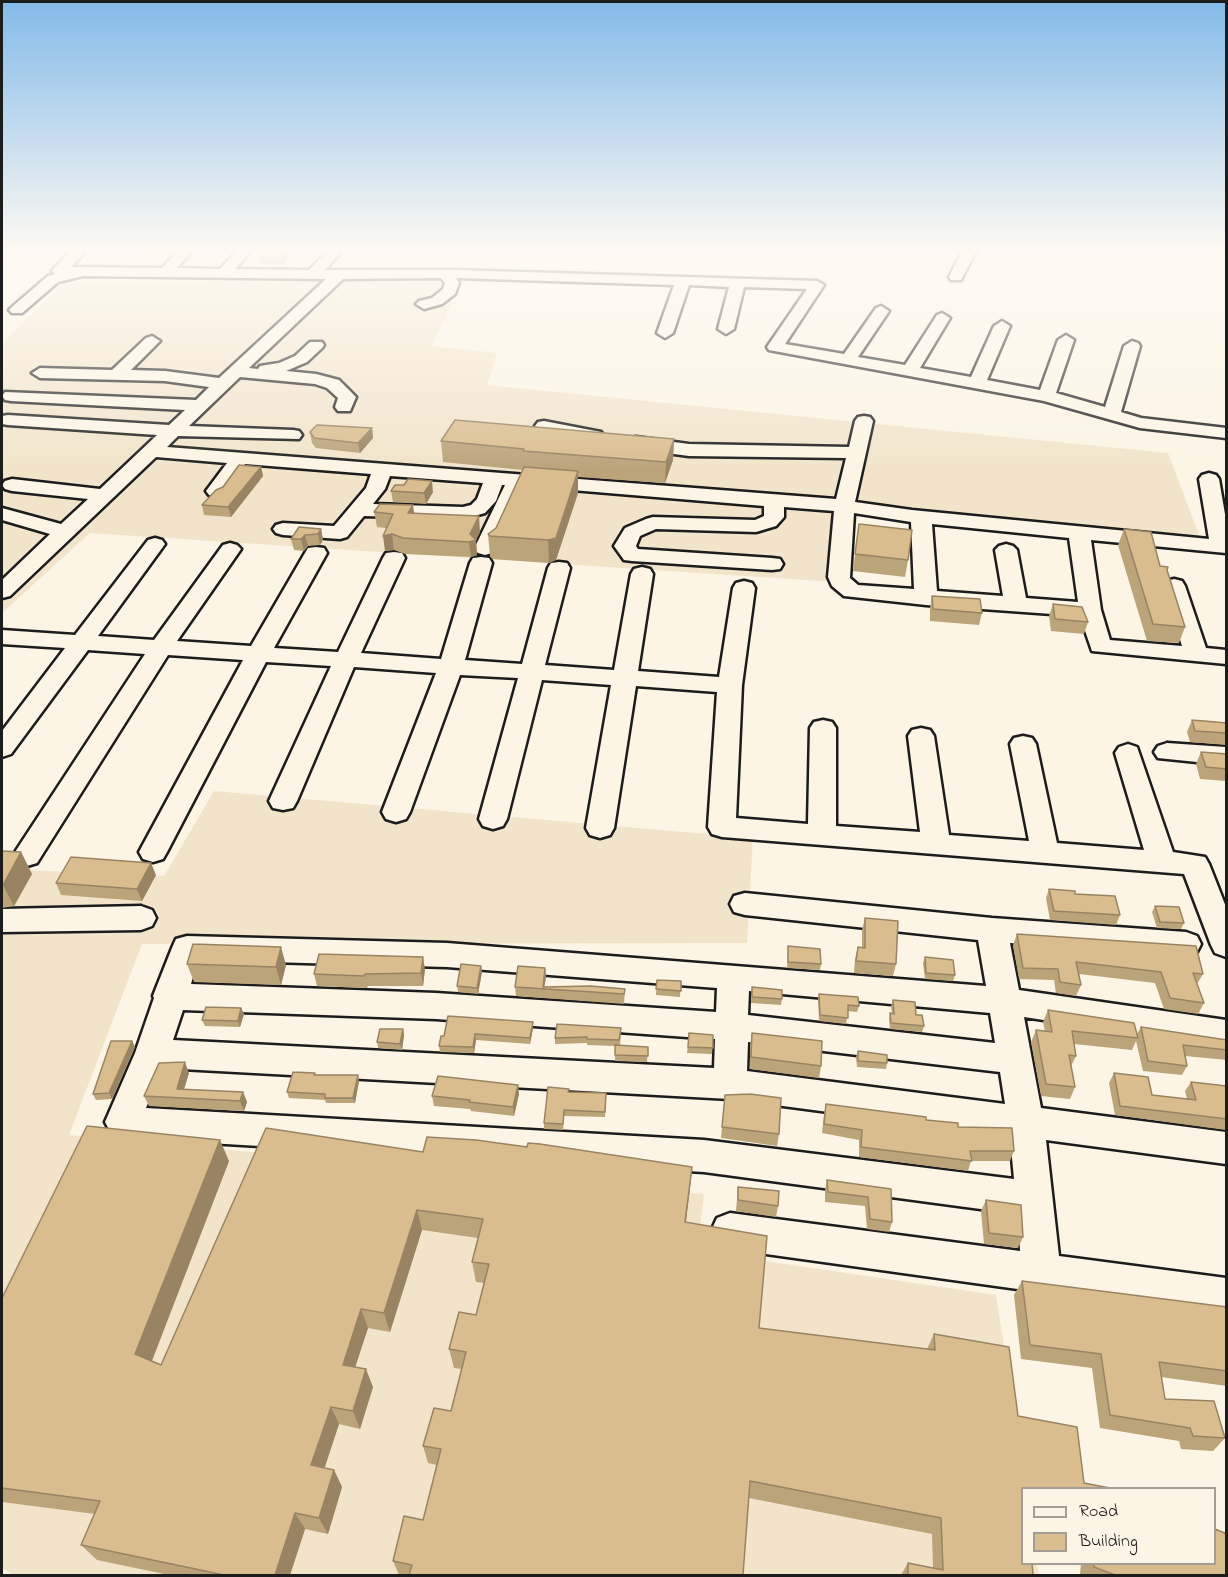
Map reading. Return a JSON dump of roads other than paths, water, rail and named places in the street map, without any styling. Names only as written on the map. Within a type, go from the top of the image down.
[{"type":"street","points":[[2,591],[200,405],[236,376],[288,325]]},
{"type":"street","points":[[665,333],[668,325]]},
{"type":"street","points":[[726,329],[727,325]]},
{"type":"street","points":[[790,325],[775,347],[1046,396],[1112,413],[1140,423],[1227,433]]},
{"type":"street","points":[[848,360],[872,325]]},
{"type":"street","points":[[910,371],[938,325]]},
{"type":"street","points":[[977,383],[1002,326]]},
{"type":"street","points":[[1046,396],[1066,340]]},
{"type":"street","points":[[116,375],[152,341]]},
{"type":"street","points":[[236,376],[283,367],[301,359],[316,345]]},
{"type":"street","points":[[1112,413],[1132,346]]},
{"type":"street","points":[[40,373],[236,376],[316,380],[333,384],[347,397],[344,407]]},
{"type":"street","points":[[11,396],[200,405]]},
{"type":"street","points":[[8,420],[111,428],[300,432],[297,442],[308,450],[352,457]]},
{"type":"street","points":[[864,421],[844,506],[839,555],[840,581],[858,593],[1090,610]]},
{"type":"street","points":[[544,426],[605,438],[688,450],[856,453]]},
{"type":"street","points":[[151,451],[844,506],[921,516],[1224,546],[1209,479]]},
{"type":"street","points":[[216,491],[240,458]]},
{"type":"street","points":[[283,529],[340,533],[375,489],[383,469]]},
{"type":"street","points":[[359,510],[463,513],[478,509],[486,501],[495,477]]},
{"type":"street","points":[[396,812],[452,666],[483,556],[518,479]]},
{"type":"street","points":[[12,485],[104,495]]},
{"type":"street","points":[[772,564],[632,555],[626,546],[632,532],[652,523],[756,526],[769,522],[774,517],[774,500]]},
{"type":"street","points":[[921,516],[926,598]]},
{"type":"street","points":[[6,518],[65,532]]},
{"type":"street","points":[[1079,532],[1090,610],[1100,646],[1227,657]]},
{"type":"street","points":[[2,748],[155,544]]},
{"type":"street","points":[[27,856],[161,647],[230,549]]},
{"type":"street","points":[[1006,550],[1016,605]]},
{"type":"street","points":[[153,852],[259,653],[316,554]]},
{"type":"street","points":[[283,801],[394,558]]},
{"type":"street","points":[[494,819],[559,568]]},
{"type":"street","points":[[600,828],[642,574]]},
{"type":"street","points":[[1174,586],[1196,654]]},
{"type":"street","points":[[744,588],[730,685],[722,826],[1195,864],[1227,945]]},
{"type":"street","points":[[2,637],[730,685]]},
{"type":"street","points":[[822,834],[823,728]]},
{"type":"street","points":[[921,736],[936,844]]},
{"type":"street","points":[[1023,744],[1044,852]]},
{"type":"street","points":[[1167,752],[1227,756]]},
{"type":"street","points":[[1128,753],[1162,862]]},
{"type":"street","points":[[745,904],[992,930],[1186,944]]},
{"type":"street","points":[[2,921],[141,918]]},
{"type":"street","points":[[992,930],[1026,1123],[1041,1272]]},
{"type":"street","points":[[1035,1199],[704,1156],[123,1122],[152,1053],[169,996],[187,948],[447,955],[734,977],[1004,1001],[1227,1034]]},
{"type":"street","points":[[730,1084],[734,977]]},
{"type":"street","points":[[169,996],[436,1006],[732,1027],[1014,1059]]},
{"type":"street","points":[[152,1053],[730,1084],[1227,1148]]},
{"type":"street","points":[[708,1228],[1227,1298]]}]
